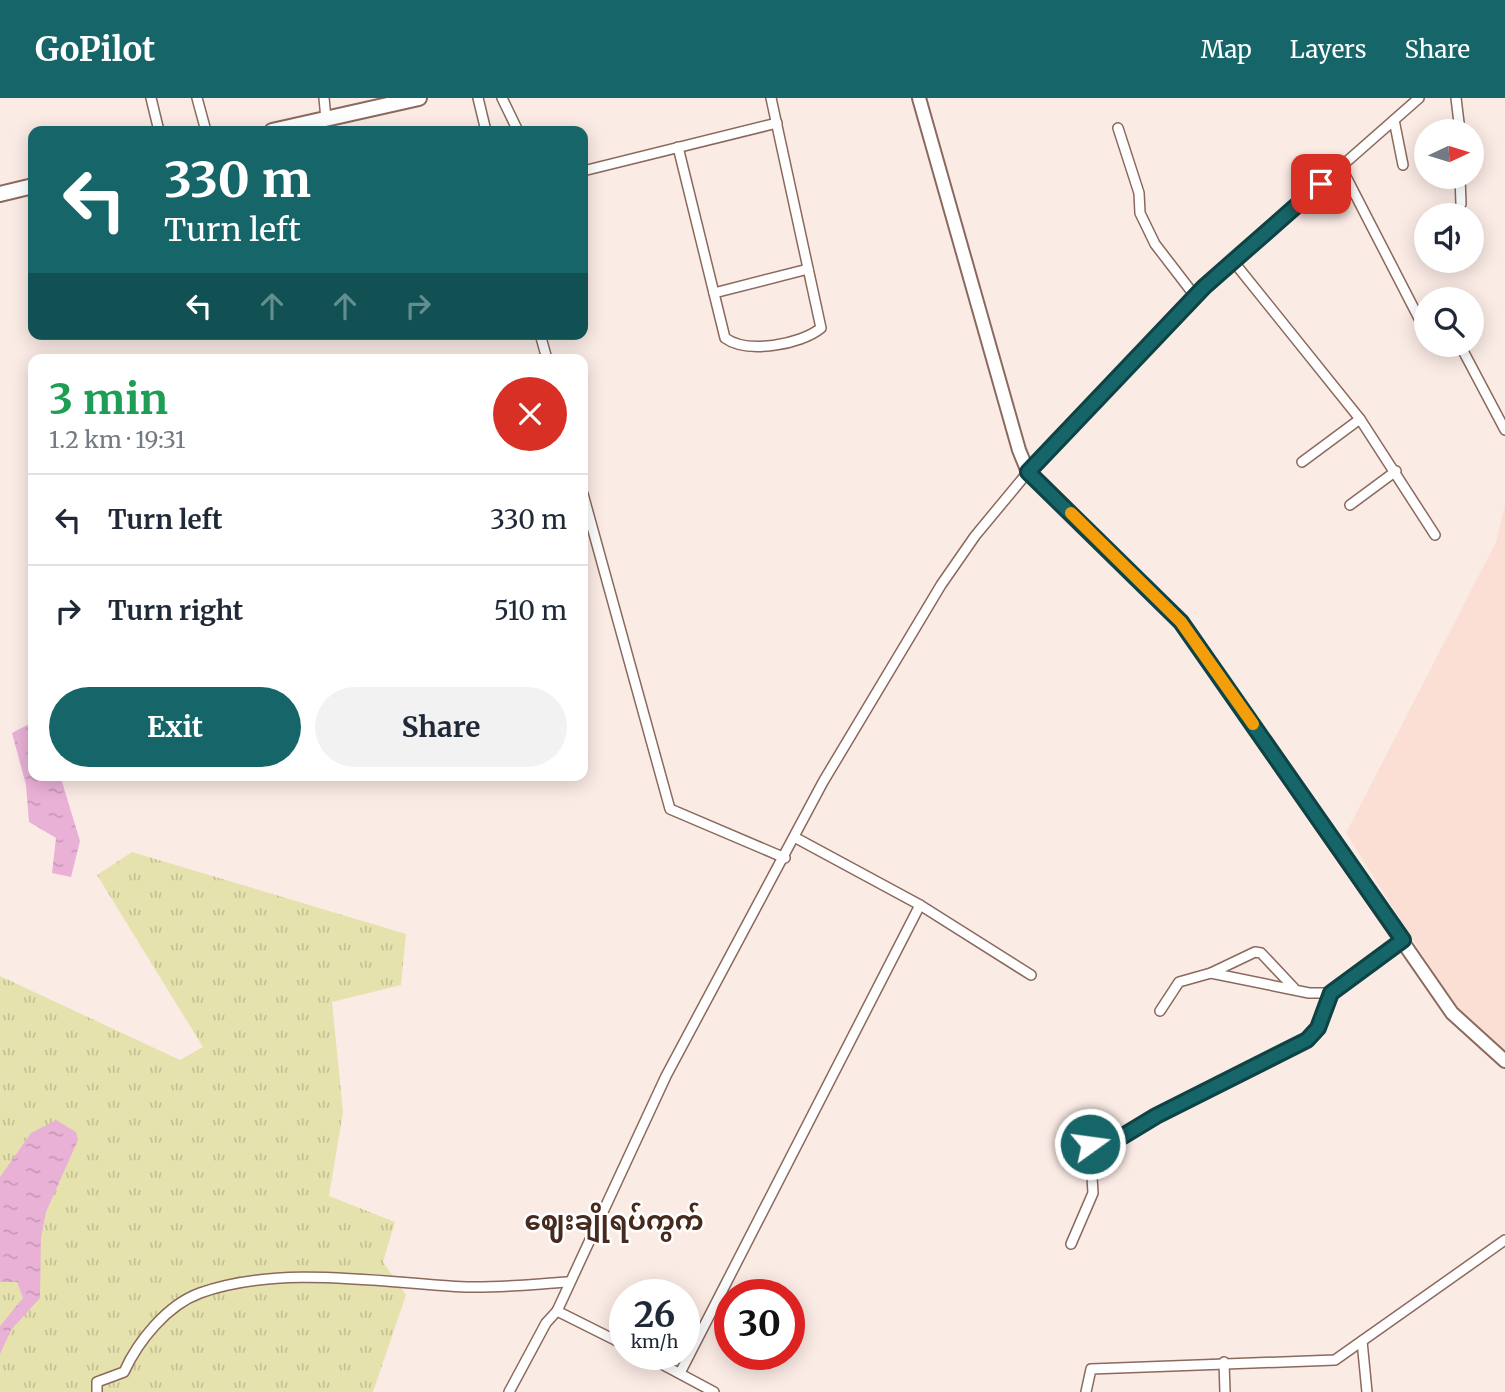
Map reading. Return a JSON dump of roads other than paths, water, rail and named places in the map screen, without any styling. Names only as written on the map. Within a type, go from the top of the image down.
[{"type":"highway","points":[[294,126],[419,98]]},
{"type":"highway","points":[[0,194],[28,187]]},
{"type":"main road","points":[[919,98],[996,372],[1028,472],[1181,622],[1452,1013],[1505,1062]]},
{"type":"street","points":[[151,98],[158,126]]},
{"type":"street","points":[[197,98],[205,126]]},
{"type":"street","points":[[324,98],[326,119]]},
{"type":"street","points":[[478,98],[485,126]]},
{"type":"street","points":[[502,98],[516,126]]},
{"type":"street","points":[[678,147],[725,338],[735,345],[770,345],[812,336],[821,328],[771,98]]},
{"type":"street","points":[[509,1392],[546,1323],[557,1311],[568,1282],[666,1076],[796,838],[823,782],[941,585],[975,536],[1028,472],[1195,296],[1419,98]]},
{"type":"street","points":[[1456,98],[1459,119]]},
{"type":"street","points":[[1394,120],[1403,165]]},
{"type":"street","points":[[588,171],[777,124]]},
{"type":"street","points":[[1118,128],[1139,193],[1140,213],[1155,244],[1195,296]]},
{"type":"street","points":[[1341,167],[1414,309]]},
{"type":"street","points":[[1233,261],[1360,419],[1435,535]]},
{"type":"street","points":[[714,293],[808,269]]},
{"type":"street","points":[[1466,357],[1505,430]]},
{"type":"street","points":[[1302,462],[1360,419]]},
{"type":"street","points":[[1350,505],[1396,471]]},
{"type":"street","points":[[588,512],[670,809],[785,858]]},
{"type":"street","points":[[796,838],[920,905],[1031,975]]},
{"type":"street","points":[[680,1373],[920,905]]},
{"type":"street","points":[[1071,1244],[1093,1193],[1090,1144],[1093,1138],[1123,1136],[1156,1116],[1307,1040],[1318,1028],[1331,993],[1403,940]]},
{"type":"street","points":[[1160,1011],[1179,982],[1259,952],[1294,988]]},
{"type":"street","points":[[1211,972],[1308,993],[1331,993]]},
{"type":"street","points":[[1086,1392],[1091,1369],[1335,1360],[1505,1240]]},
{"type":"street","points":[[97,1392],[97,1382],[124,1372],[134,1350],[157,1323],[198,1294],[244,1282],[366,1280],[470,1287],[568,1282]]},
{"type":"street","points":[[557,1311],[609,1337]]},
{"type":"street","points":[[1362,1341],[1367,1392]]},
{"type":"street","points":[[1224,1362],[1225,1392]]},
{"type":"street","points":[[674,1370],[714,1392]]},
{"type":"water","points":[[28,725],[28,781],[62,781],[80,841],[71,877],[52,873],[56,838],[29,822],[26,785],[12,733]]},
{"type":"water","points":[[56,1120],[76,1132],[78,1140],[46,1212],[41,1238],[40,1298],[11,1330],[0,1354],[0,1326],[23,1298],[17,1282],[0,1282],[0,1177],[31,1133]]},
{"type":"district","name":"ဈေးချိုရပ်ကွက်","points":[[614,1221]]}]
